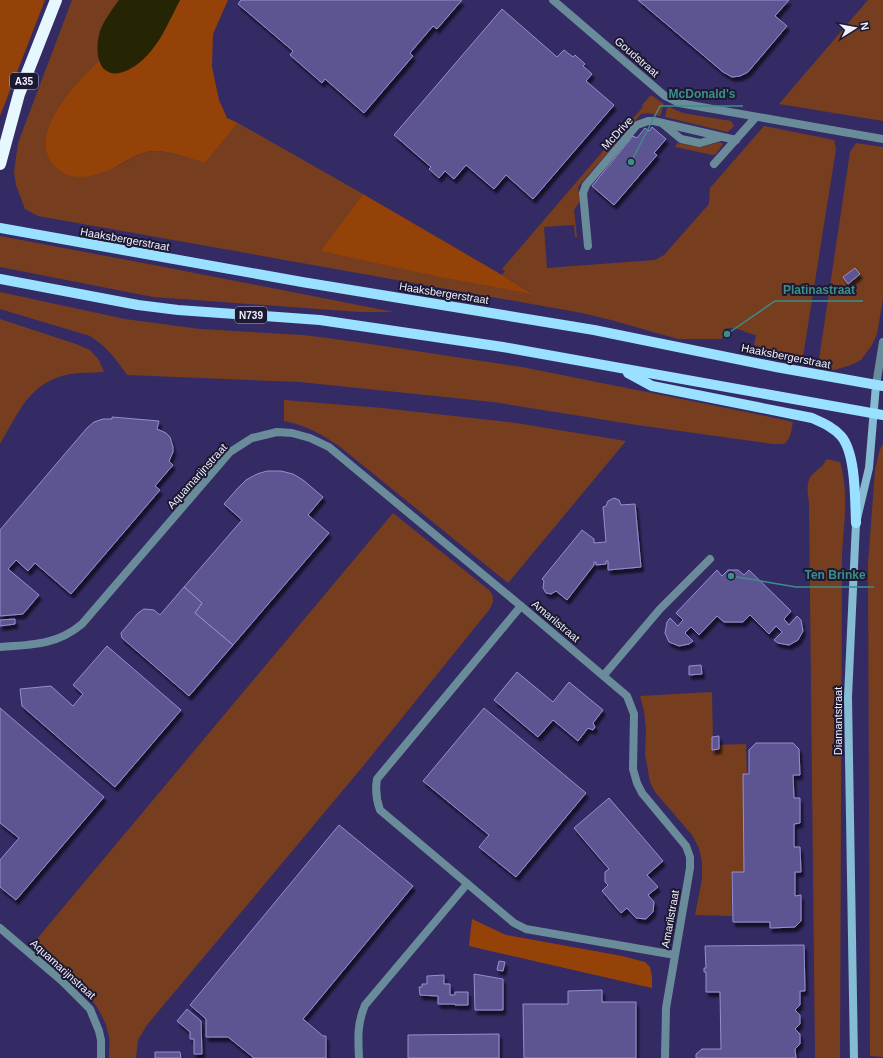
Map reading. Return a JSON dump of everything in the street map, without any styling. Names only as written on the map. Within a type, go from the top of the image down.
[{"type":"highway","name":"A35","points":[[0,164],[19,94],[56,0]]},
{"type":"main road","name":"Haaksbergerstraat","points":[[0,228],[302,282],[556,324],[879,386]]},
{"type":"main road","name":"N739","points":[[0,279],[138,305],[178,310],[320,320],[503,347],[619,368]]},
{"type":"main road","points":[[619,368],[883,415]]},
{"type":"main road","points":[[619,368],[652,386],[812,418],[829,426],[842,437],[853,466],[856,524]]},
{"type":"main road","name":"Diamantstraat","points":[[854,1058],[848,697],[856,524],[869,468],[872,414],[879,386]]},
{"type":"street","name":"Goudstraat","points":[[553,0],[665,96],[679,103],[883,139]]},
{"type":"street","points":[[714,164],[756,117]]},
{"type":"street","name":"McDrive","points":[[588,246],[583,193],[586,185],[637,125],[648,120],[736,140]]},
{"type":"street","points":[[879,386],[883,342]]},
{"type":"street","name":"Aquamarijnstraat","points":[[0,647],[41,644],[61,639],[75,630],[82,624],[230,452],[252,438],[277,432],[292,433],[310,438],[329,447],[521,606]]},
{"type":"street","points":[[604,675],[660,609],[710,559]]},
{"type":"street","name":"Amarilstraat","points":[[665,1058],[666,1008],[690,868],[690,857],[686,846],[642,793],[637,782],[633,769],[634,714],[627,696],[521,606],[377,779],[376,801],[380,810],[514,923],[526,929],[675,955]]},
{"type":"street","points":[[359,1058],[358,1026],[360,1016],[365,1005],[467,884]]},
{"type":"street","name":"Aquamarijnstraat","points":[[0,928],[62,982],[90,1009],[99,1030],[101,1040],[101,1058]]},
{"type":"shaded area","points":[[0,0],[45,0],[0,116]]},
{"type":"shaded area","points":[[72,0],[119,0],[107,18],[98,42],[99,60],[68,95],[56,114],[47,135],[81,177],[111,169],[139,154],[154,151],[173,154],[205,163],[238,123],[363,194],[322,251],[532,293],[502,275],[505,271],[502,269],[615,137],[616,138],[643,107],[642,105],[651,95],[664,104],[660,116],[648,113],[641,114],[578,187],[580,201],[574,210],[577,237],[575,237],[574,225],[544,227],[547,268],[655,260],[664,255],[709,204],[710,188],[764,126],[834,140],[836,149],[802,363],[754,345],[756,335],[733,328],[724,329],[722,339],[678,339],[582,313],[38,216],[25,209],[16,185],[14,172],[18,143]]},
{"type":"shaded area","points":[[119,0],[180,0],[160,39],[147,56],[130,69],[120,73],[112,73],[105,70],[101,65],[98,40],[100,31],[108,15]]},
{"type":"shaded area","points":[[180,0],[228,0],[213,34],[212,67],[219,100],[227,118],[238,123],[205,163],[161,151],[150,151],[133,157],[112,169],[91,176],[73,176],[60,170],[54,165],[47,152],[46,138],[50,124],[68,94],[99,60],[103,69],[151,50],[160,38]]},
{"type":"shaded area","points":[[868,0],[883,0],[883,121],[779,104]]},
{"type":"shaded area","points":[[669,107],[683,113],[731,121],[734,126],[727,132],[665,117],[667,108]]},
{"type":"shaded area","points":[[720,142],[723,144],[716,154],[713,155],[675,147],[677,143],[701,147]]},
{"type":"shaded area","points":[[856,143],[883,147],[883,299],[877,334],[872,345],[861,360],[851,365],[834,370],[818,366],[850,152]]},
{"type":"shaded area","points":[[363,194],[533,294],[441,277],[321,251]]},
{"type":"shaded area","points":[[0,236],[394,312],[359,312],[153,297],[0,267]]},
{"type":"shaded area","points":[[0,292],[125,319],[200,329],[303,335],[522,367],[793,422],[786,442],[784,444],[773,444],[637,425],[493,402],[300,382],[127,375],[110,353],[90,336],[0,309]]},
{"type":"shaded area","points":[[0,319],[90,350],[99,360],[104,372],[70,374],[56,378],[44,384],[27,400],[0,444]]},
{"type":"shaded area","points":[[284,400],[382,408],[516,423],[626,441],[508,583],[339,446],[313,430],[284,421]]},
{"type":"shaded area","points":[[883,443],[883,1057],[870,1056],[868,564],[875,470],[879,452]]},
{"type":"shaded area","points":[[826,459],[840,462],[843,473],[845,496],[842,554],[840,1058],[815,1058],[808,484],[810,477],[822,466]]},
{"type":"shaded area","points":[[393,513],[489,590],[493,598],[491,607],[364,765],[147,1025],[138,1040],[136,1058],[109,1058],[109,1036],[104,1021],[89,996],[67,974],[31,946]]},
{"type":"shaded area","points":[[712,692],[713,745],[746,744],[750,873],[731,873],[732,916],[695,915],[702,879],[702,862],[699,848],[692,835],[655,792],[650,782],[645,754],[646,730],[644,711],[640,696]]},
{"type":"shaded area","points":[[472,919],[506,935],[622,956],[645,962],[650,967],[652,988],[469,946]]},
{"type":"building","points":[[241,0],[462,0],[437,29],[433,26],[410,53],[413,56],[364,113],[325,79],[322,83],[290,55],[293,51],[238,4]]},
{"type":"building","points":[[638,0],[789,0],[775,16],[787,26],[748,72],[740,76],[732,77],[723,72]]},
{"type":"building","points":[[502,9],[557,57],[564,50],[573,57],[575,55],[585,64],[583,66],[592,74],[586,81],[614,105],[533,199],[506,175],[494,189],[466,165],[454,179],[445,171],[439,178],[429,169],[431,167],[394,135]]},
{"type":"building","points":[[652,127],[666,139],[654,153],[657,155],[614,205],[592,186],[633,136],[637,138],[645,128],[649,131]]},
{"type":"building","points":[[855,268],[860,274],[848,284],[843,277]]},
{"type":"building","points":[[112,417],[159,421],[157,429],[166,433],[170,437],[173,452],[169,461],[173,465],[155,486],[160,490],[71,594],[35,563],[28,571],[16,560],[8,569],[39,595],[23,614],[0,616],[0,530],[87,428],[94,422],[103,419],[112,419]]},
{"type":"building","points":[[267,471],[281,471],[293,474],[303,480],[323,497],[308,515],[329,533],[233,645],[195,613],[202,603],[184,587],[242,520],[224,504],[246,480]]},
{"type":"building","points":[[614,498],[619,500],[621,505],[635,504],[641,567],[608,570],[608,561],[606,561],[606,564],[596,565],[596,562],[594,562],[594,565],[567,600],[556,591],[551,594],[546,593],[543,588],[544,581],[542,579],[582,530],[594,539],[594,543],[606,542],[603,507],[606,506],[608,501]]},
{"type":"building","points":[[717,570],[722,576],[728,570],[738,570],[744,575],[749,570],[791,611],[784,619],[789,625],[797,616],[801,620],[803,631],[798,640],[789,645],[778,643],[774,640],[782,632],[776,626],[769,634],[750,615],[743,622],[724,622],[717,616],[699,635],[691,627],[685,633],[693,641],[689,644],[679,646],[669,642],[665,633],[667,622],[670,618],[678,626],[683,620],[676,613]]},
{"type":"building","points":[[184,587],[202,603],[195,613],[233,645],[189,696],[122,638],[121,633],[138,613],[144,609],[154,610],[160,615]]},
{"type":"building","points":[[15,619],[15,624],[0,626],[0,620]]},
{"type":"building","points":[[107,646],[181,710],[115,787],[22,706],[20,689],[51,686],[73,706],[83,694],[73,685]]},
{"type":"building","points":[[701,665],[702,674],[689,675],[689,666]]},
{"type":"building","points":[[517,672],[553,702],[569,682],[603,710],[593,723],[595,727],[593,730],[588,728],[578,741],[553,720],[538,737],[494,700]]},
{"type":"building","points":[[0,708],[104,797],[16,900],[0,887],[0,860],[19,838],[0,823]]},
{"type":"building","points":[[484,708],[586,793],[516,877],[479,847],[489,835],[423,781]]},
{"type":"building","points":[[719,736],[719,749],[712,750],[712,737]]},
{"type":"building","points":[[756,743],[793,743],[799,749],[800,775],[793,775],[794,798],[800,798],[800,823],[794,824],[794,847],[800,847],[801,872],[795,872],[795,896],[801,895],[801,921],[795,927],[770,928],[770,922],[733,922],[732,872],[744,872],[743,774],[749,774],[749,750]]},
{"type":"building","points":[[609,798],[663,861],[647,875],[658,887],[648,895],[654,902],[653,912],[646,919],[636,918],[627,908],[621,913],[602,891],[608,885],[605,882],[605,872],[609,869],[574,828]]},
{"type":"building","points":[[339,825],[413,886],[303,1019],[323,1036],[326,1036],[326,1058],[254,1058],[228,1037],[206,1037],[206,1019],[190,1005]]},
{"type":"building","points":[[804,945],[805,991],[800,991],[800,1005],[795,1010],[800,1015],[800,1024],[795,1029],[800,1034],[800,1044],[795,1049],[796,1058],[696,1058],[696,1054],[702,1049],[721,1049],[720,992],[706,992],[706,972],[704,972],[704,968],[706,968],[705,946]]},
{"type":"building","points":[[499,961],[505,962],[503,971],[497,970]]},
{"type":"building","points":[[474,974],[503,979],[503,1010],[475,1010]]},
{"type":"building","points":[[444,975],[444,984],[450,984],[450,995],[455,995],[455,992],[468,992],[468,1005],[438,1004],[438,996],[420,995],[419,987],[422,987],[422,984],[427,984],[427,976]]},
{"type":"building","points":[[602,990],[602,1002],[636,1002],[636,1058],[524,1058],[523,1004],[568,1004],[568,991]]},
{"type":"building","points":[[187,1009],[201,1021],[202,1054],[194,1054],[194,1039],[190,1039],[190,1032],[177,1021]]},
{"type":"building","points":[[499,1034],[499,1058],[408,1058],[408,1035]]},
{"type":"building","points":[[155,1052],[180,1052],[181,1058],[155,1058]]},
{"type":"place","name":"McDonald's","points":[[631,162]]},
{"type":"place","name":"Platinastraat","points":[[727,334]]},
{"type":"place","name":"Ten Brinke","points":[[731,576]]}]
